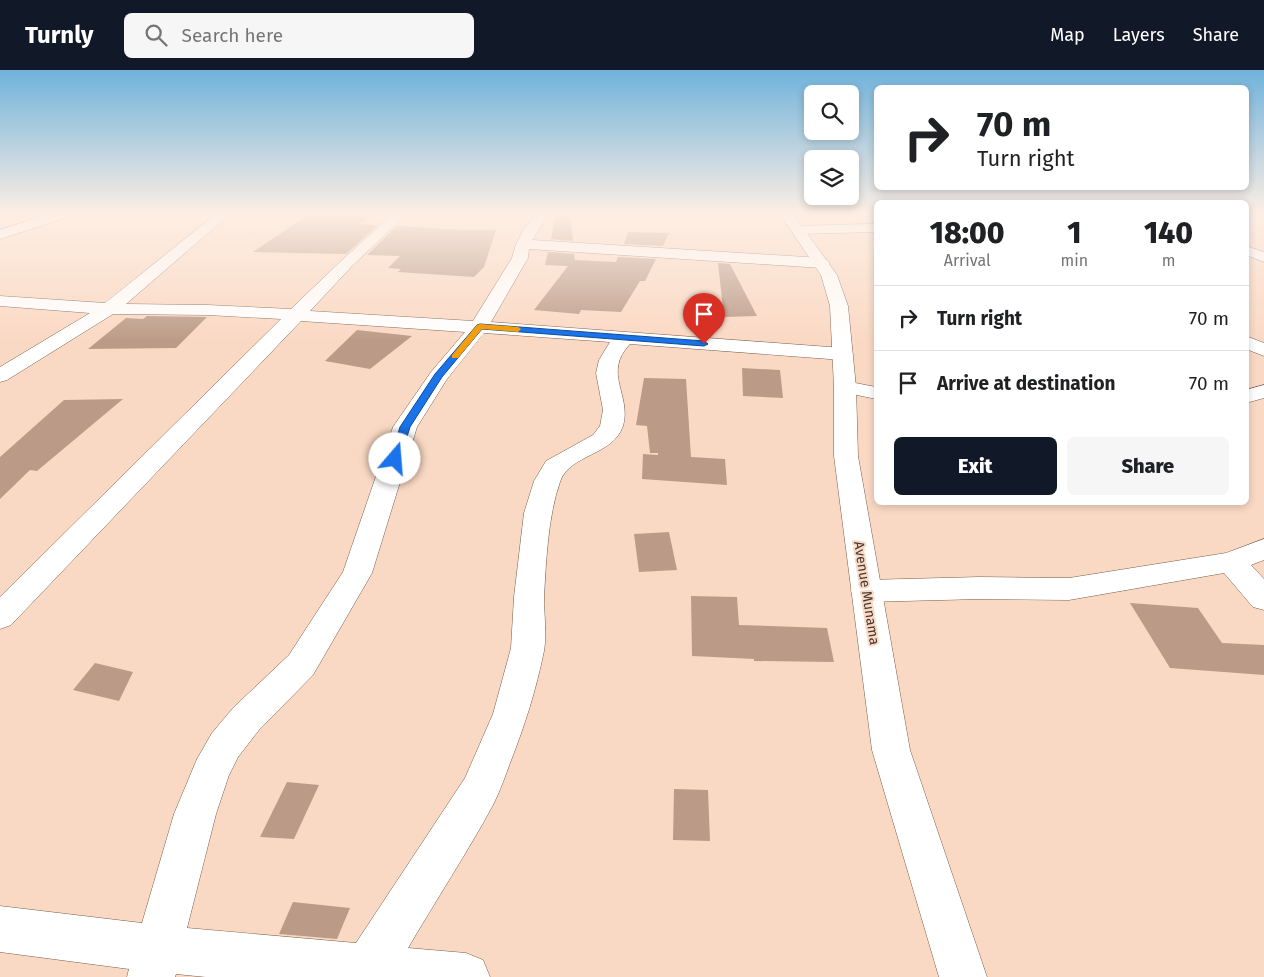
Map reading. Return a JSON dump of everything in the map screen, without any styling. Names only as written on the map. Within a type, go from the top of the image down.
[{"type":"street","points":[[0,376],[109,309],[175,256]]},
{"type":"street","points":[[0,617],[354,256]]},
{"type":"street","points":[[155,963],[178,871],[195,814],[225,745],[246,719],[301,666],[357,574],[405,427],[438,376],[480,326],[520,256]]},
{"type":"street","points":[[701,256],[822,263]]},
{"type":"street","name":"Avenue Munama","points":[[817,256],[829,275],[839,306],[845,387],[846,456],[891,750],[964,977]]},
{"type":"street","points":[[0,301],[109,309],[208,310],[480,326],[842,354]]},
{"type":"street","points":[[368,970],[479,790],[511,714],[528,648],[529,597],[538,513],[547,481],[555,466],[601,440],[611,427],[614,410],[606,373],[609,360],[617,346],[626,338]]},
{"type":"street","points":[[1249,343],[1264,350]]},
{"type":"street","points":[[845,387],[874,393]]},
{"type":"street","points":[[1249,396],[1264,391]]},
{"type":"street","points":[[866,591],[980,588],[1069,589],[1231,562],[1264,549]]},
{"type":"street","points":[[1231,562],[1264,600]]},
{"type":"street","points":[[0,928],[155,963],[368,970],[466,977]]},
{"type":"building","points":[[400,256],[487,256],[484,267],[474,277],[398,272],[401,269],[388,268]]},
{"type":"building","points":[[547,256],[574,256],[575,260],[616,262],[618,257],[656,259],[645,281],[640,281],[621,312],[581,310],[579,314],[534,310],[568,266],[545,265]]},
{"type":"building","points":[[718,263],[730,264],[757,316],[724,317]]},
{"type":"building","points":[[147,316],[207,317],[176,348],[88,349],[126,318],[143,319]]},
{"type":"building","points":[[357,330],[412,336],[370,369],[325,361]]},
{"type":"building","points":[[742,368],[780,370],[783,398],[743,396]]},
{"type":"building","points":[[644,378],[686,379],[691,457],[725,459],[727,485],[642,479],[643,454],[658,455],[658,453],[650,453],[647,426],[636,425]]},
{"type":"building","points":[[123,399],[37,471],[30,470],[0,499],[0,457],[64,400]]},
{"type":"building","points":[[669,532],[677,570],[639,572],[634,534]]},
{"type":"building","points":[[691,596],[737,597],[739,625],[827,628],[834,662],[754,661],[754,659],[692,656]]},
{"type":"building","points":[[1130,603],[1198,608],[1222,643],[1264,645],[1264,675],[1170,668]]},
{"type":"building","points":[[95,663],[133,672],[119,701],[73,690]]},
{"type":"building","points":[[287,782],[319,785],[294,839],[260,837]]},
{"type":"building","points":[[674,789],[708,790],[710,841],[673,840]]},
{"type":"building","points":[[293,902],[350,908],[337,939],[279,934]]},
{"type":"slow traffic","points":[[455,357],[480,326],[518,329]]},
{"type":"route","points":[[395,459],[405,427],[438,376],[480,326],[704,344]]}]
